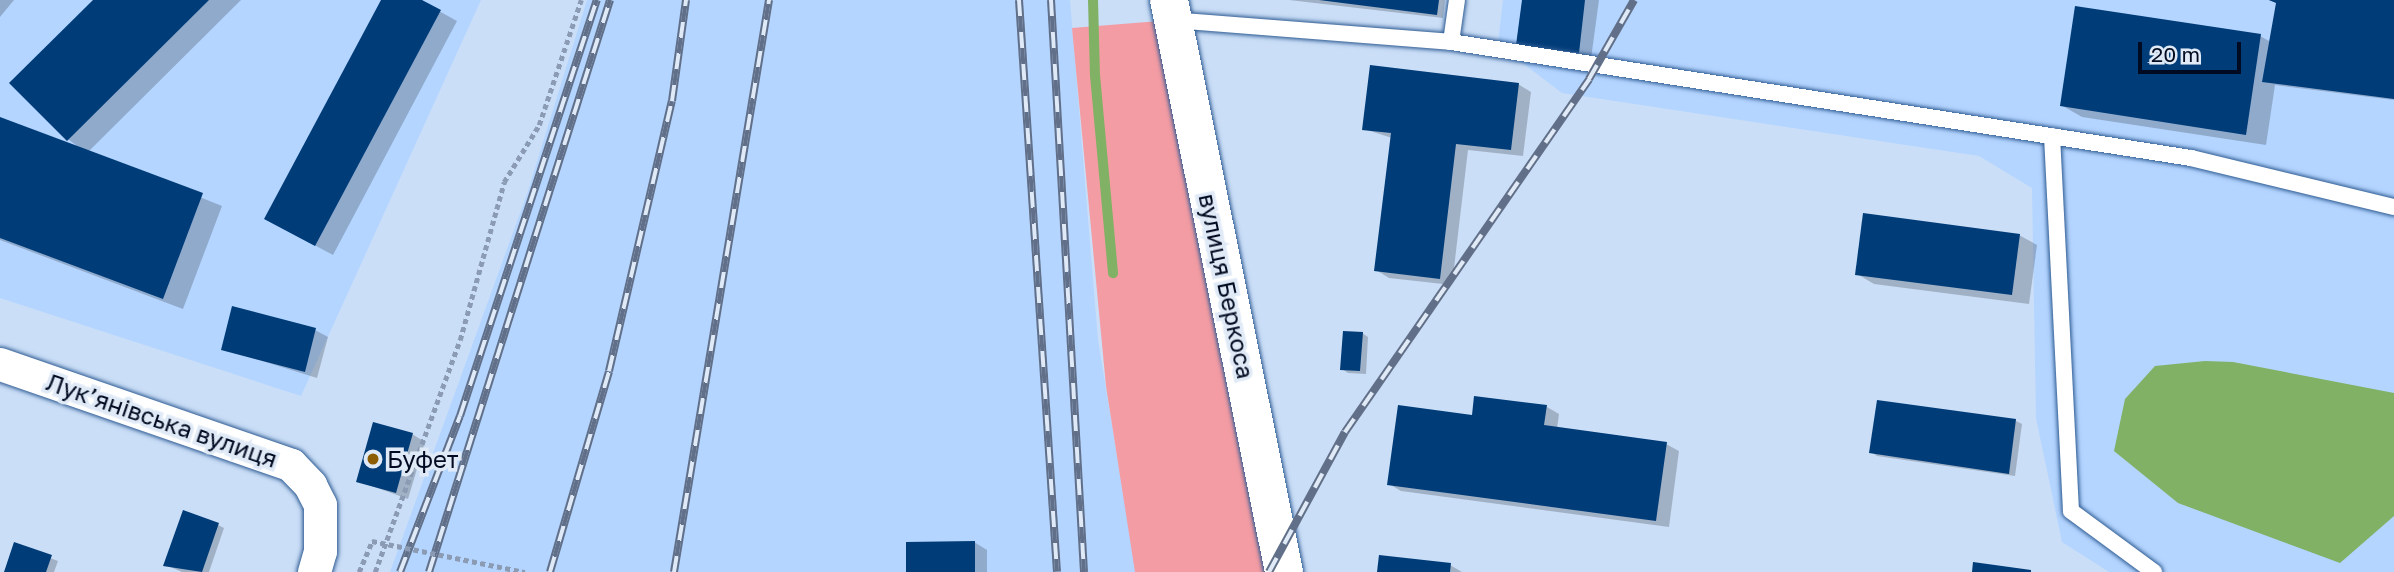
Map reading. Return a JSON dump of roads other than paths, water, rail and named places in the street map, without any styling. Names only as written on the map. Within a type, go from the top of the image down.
[{"type":"street","name":"вулиця Беркоса","points":[[1171,10],[1284,572]]},
{"type":"street","name":"Лук’янівська вулиця","points":[[0,364],[291,465],[310,485],[320,505],[320,551],[314,572]]},
{"type":"lane","points":[[1451,41],[1457,0]]},
{"type":"lane","points":[[1171,10],[1451,41],[2191,158],[2394,207]]},
{"type":"lane","points":[[2052,136],[2071,511],[2154,572]]},
{"type":"waterway","points":[[1093,0],[1095,75],[1113,273]]},
{"type":"railway","points":[[400,572],[460,416],[597,0]]},
{"type":"railway","points":[[429,572],[610,0]]},
{"type":"railway","points":[[550,572],[609,371],[672,101],[686,0]]},
{"type":"railway","points":[[674,572],[769,0]]},
{"type":"railway","points":[[1019,0],[1057,572]]},
{"type":"railway","points":[[1051,0],[1084,572]]},
{"type":"railway","points":[[1269,572],[1345,432],[1589,79],[1634,0]]},
{"type":"place","name":"Буфет","points":[[373,459]]}]
